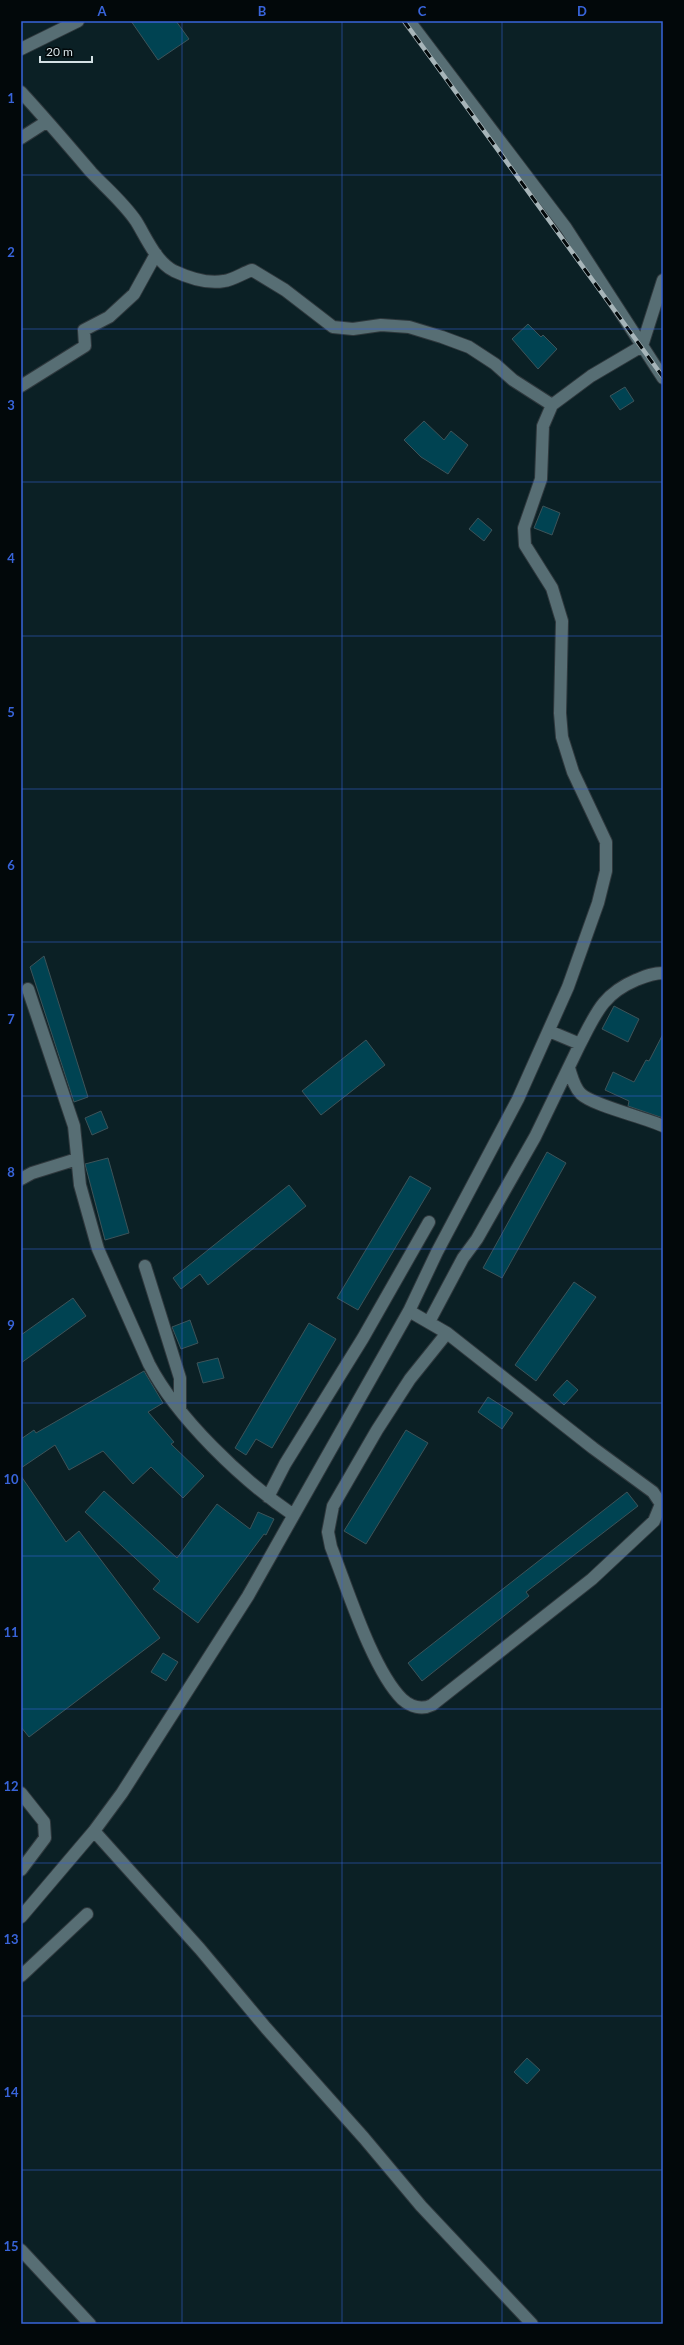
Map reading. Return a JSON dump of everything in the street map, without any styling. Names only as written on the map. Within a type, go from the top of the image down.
[{"type":"street","points":[[21,49],[78,21]]},
{"type":"street","points":[[409,21],[566,228],[663,378]]},
{"type":"street","points":[[21,92],[46,122],[116,196],[135,220],[156,254],[173,271],[209,281],[225,281],[252,270],[267,277],[333,327],[339,329],[381,325],[409,327],[442,337],[469,348],[495,364],[513,380],[552,405]]},
{"type":"street","points":[[21,138],[46,122]]},
{"type":"street","points":[[21,386],[85,346],[84,330],[109,317],[134,294],[156,254]]},
{"type":"street","points":[[21,1917],[94,1831],[122,1793],[248,1596],[292,1514],[409,1311],[437,1252],[518,1099],[568,986],[589,924],[598,903],[606,871],[606,842],[566,755],[562,737],[560,713],[562,621],[552,588],[525,545],[524,528],[541,479],[543,426],[552,405],[591,376],[642,346],[663,280]]},
{"type":"street","points":[[429,1322],[456,1270],[477,1240],[535,1137],[597,1012],[611,994],[625,985],[652,973],[663,973]]},
{"type":"street","points":[[28,989],[74,1126],[80,1185],[98,1249],[107,1275],[157,1380],[180,1409],[216,1449],[268,1497],[292,1514]]},
{"type":"street","points":[[549,1031],[580,1044]]},
{"type":"street","points":[[569,1068],[574,1083],[582,1094],[596,1102],[663,1126]]},
{"type":"street","points":[[21,1179],[32,1173],[77,1159]]},
{"type":"street","points":[[268,1497],[285,1464],[363,1338],[429,1222]]},
{"type":"street","points":[[144,1266],[180,1378],[180,1409]]},
{"type":"street","points":[[409,1311],[447,1333],[593,1448],[653,1492],[661,1504],[654,1521],[592,1579],[432,1705],[424,1708],[413,1706],[402,1699],[380,1668],[331,1547],[328,1532],[333,1506],[377,1430],[410,1379],[447,1333]]},
{"type":"street","points":[[21,1793],[44,1822],[45,1838],[21,1870]]},
{"type":"street","points":[[94,1831],[200,1949],[266,2028],[364,2138],[421,2206],[532,2324]]},
{"type":"street","points":[[21,1976],[87,1914]]},
{"type":"street","points":[[21,2250],[90,2324]]},
{"type":"building","points":[[131,21],[176,21],[189,39],[158,60]]},
{"type":"building","points":[[528,324],[541,337],[543,335],[557,349],[538,369],[512,339]]},
{"type":"building","points":[[625,387],[634,401],[620,410],[610,396]]},
{"type":"building","points":[[424,421],[444,440],[451,431],[468,445],[448,474],[421,457],[404,440]]},
{"type":"building","points":[[543,506],[560,513],[552,535],[534,528]]},
{"type":"building","points":[[478,518],[492,530],[484,541],[469,529]]},
{"type":"building","points":[[44,956],[88,1097],[74,1102],[30,967]]},
{"type":"building","points":[[614,1006],[639,1019],[628,1042],[602,1029]]},
{"type":"building","points":[[663,1034],[663,1118],[628,1106],[629,1101],[605,1090],[613,1072],[634,1082],[646,1060],[649,1061]]},
{"type":"building","points":[[366,1040],[385,1065],[321,1115],[302,1091]]},
{"type":"building","points":[[101,1111],[108,1128],[92,1135],[85,1118]]},
{"type":"building","points":[[547,1152],[566,1163],[502,1278],[483,1268]]},
{"type":"building","points":[[108,1158],[129,1233],[105,1240],[85,1164]]},
{"type":"building","points":[[410,1176],[431,1188],[358,1310],[337,1298]]},
{"type":"building","points":[[289,1185],[306,1206],[208,1285],[200,1274],[181,1289],[173,1278]]},
{"type":"building","points":[[574,1282],[596,1297],[536,1381],[515,1365]]},
{"type":"building","points":[[73,1298],[86,1316],[21,1363],[21,1335]]},
{"type":"building","points":[[190,1320],[198,1343],[181,1349],[172,1327]]},
{"type":"building","points":[[309,1323],[336,1339],[272,1448],[256,1439],[246,1455],[235,1448]]},
{"type":"building","points":[[218,1358],[224,1378],[203,1383],[197,1363]]},
{"type":"building","points":[[144,1371],[163,1403],[148,1412],[174,1442],[171,1444],[204,1476],[183,1498],[151,1467],[133,1484],[103,1451],[69,1470],[55,1445],[21,1468],[21,1439],[34,1430],[36,1433]]},
{"type":"building","points":[[567,1380],[578,1390],[564,1405],[553,1395]]},
{"type":"building","points":[[488,1397],[513,1413],[502,1429],[478,1412]]},
{"type":"building","points":[[406,1430],[428,1443],[366,1544],[344,1531]]},
{"type":"building","points":[[21,1476],[66,1542],[79,1531],[160,1638],[29,1737],[21,1727]]},
{"type":"building","points":[[104,1491],[177,1558],[217,1504],[250,1529],[258,1512],[274,1519],[266,1535],[264,1534],[198,1623],[153,1589],[160,1581],[85,1512]]},
{"type":"building","points":[[627,1492],[638,1506],[526,1592],[529,1596],[422,1681],[408,1663]]},
{"type":"building","points":[[163,1653],[178,1662],[166,1681],[151,1672]]},
{"type":"building","points":[[527,2058],[540,2070],[527,2084],[514,2072]]},
{"type":"railway","points":[[404,21],[663,377]]}]
